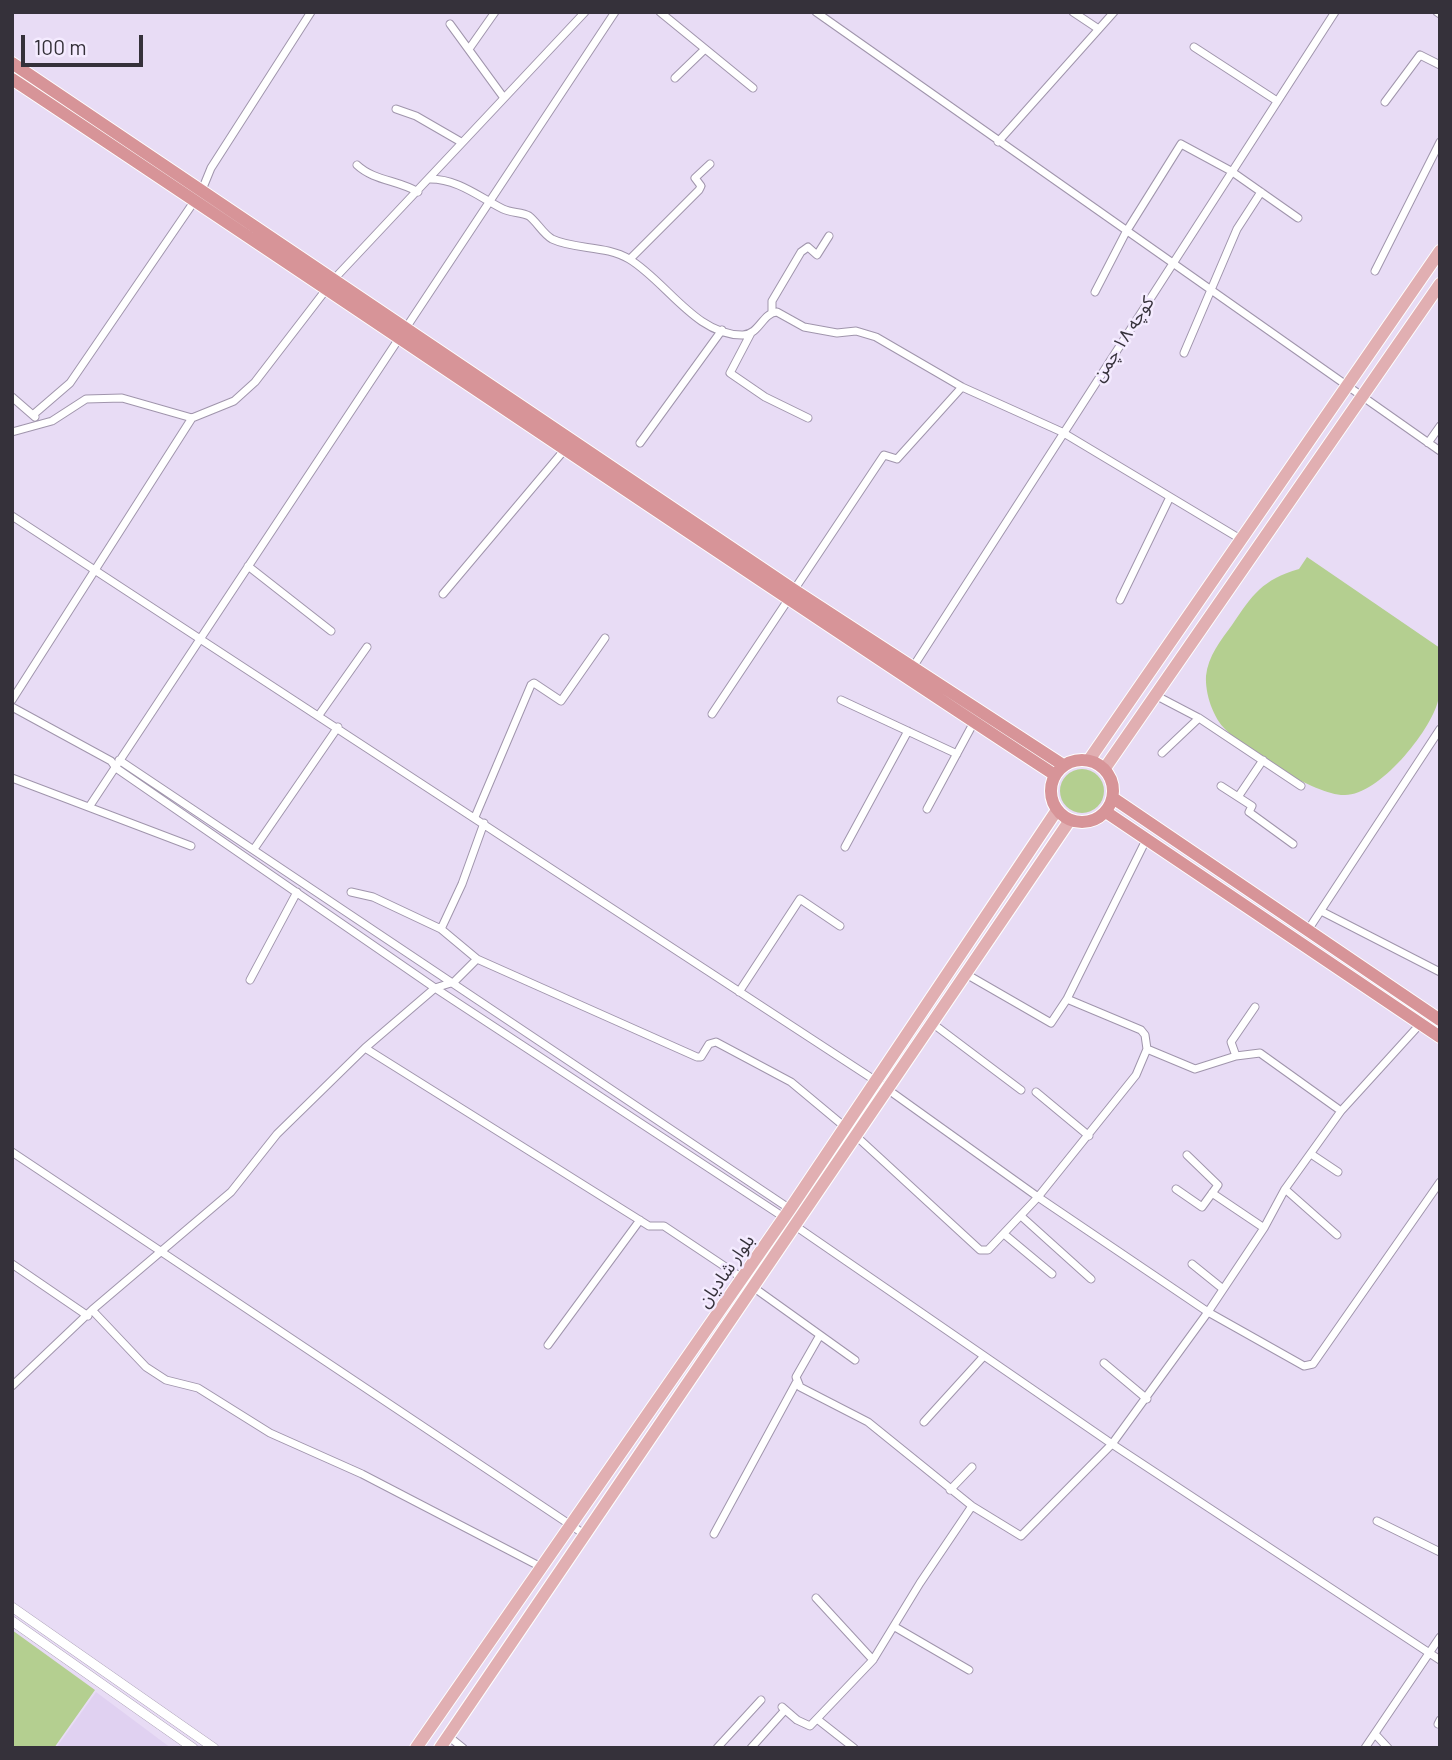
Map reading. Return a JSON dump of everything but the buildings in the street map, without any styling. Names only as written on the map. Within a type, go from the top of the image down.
[{"type":"highway","points":[[12,63],[198,195]]},
{"type":"highway","points":[[12,79],[198,195],[332,283],[974,722],[1059,770]]},
{"type":"highway","points":[[406,333],[566,448],[791,595],[913,667],[1059,770]]},
{"type":"highway","points":[[1076,760],[1089,760],[1105,768],[1111,777],[1113,798],[1106,812],[1089,821],[1070,820],[1057,810],[1050,793],[1059,770],[1076,760]]},
{"type":"highway","points":[[1113,798],[1438,1016]]},
{"type":"highway","points":[[1106,812],[1440,1037]]},
{"type":"main road","points":[[1089,760],[1440,251]]},
{"type":"main road","points":[[1105,768],[1440,284]]},
{"type":"main road","name":"بلوار شادیان","points":[[440,1748],[753,1287],[790,1218],[845,1127],[1057,810]]},
{"type":"main road","name":"بلوار شادیان","points":[[416,1748],[742,1278],[856,1136],[1070,820]]},
{"type":"street","points":[[34,414],[70,383],[198,195],[211,168],[311,12]]},
{"type":"street","points":[[469,49],[495,12]]},
{"type":"street","points":[[12,700],[192,418],[234,401],[255,382],[332,283],[585,12]]},
{"type":"street","points":[[89,807],[113,764],[121,759],[247,566],[406,333],[489,201],[615,12]]},
{"type":"street","points":[[660,12],[753,88]]},
{"type":"street","points":[[816,12],[1440,451]]},
{"type":"street","points":[[1073,12],[1097,28]]},
{"type":"street","points":[[998,142],[1114,12]]},
{"type":"street","name":"كوچه ١٨ چمن","points":[[913,667],[1335,12]]},
{"type":"street","points":[[450,24],[503,98]]},
{"type":"street","points":[[1194,47],[1277,100]]},
{"type":"street","points":[[675,78],[705,49]]},
{"type":"street","points":[[1385,102],[1420,55],[1440,65]]},
{"type":"street","points":[[397,109],[461,142]]},
{"type":"street","points":[[1375,271],[1440,142]]},
{"type":"street","points":[[1095,292],[1126,232],[1181,144],[1231,171],[1298,218]]},
{"type":"street","points":[[630,259],[699,190],[701,186],[695,178],[710,164]]},
{"type":"street","points":[[357,165],[374,177],[406,185],[418,192]]},
{"type":"street","points":[[430,179],[445,179],[506,211],[527,215],[551,238],[630,259],[673,294],[692,314],[722,330],[742,335],[751,333]]},
{"type":"street","points":[[1184,353],[1237,229],[1261,192]]},
{"type":"street","points":[[808,418],[765,397],[730,373],[751,333],[772,313],[772,301],[801,252],[808,247],[817,255],[829,236]]},
{"type":"street","points":[[772,313],[804,327],[837,333],[856,331],[876,337],[962,387],[1062,432],[1169,499],[1243,540]]},
{"type":"street","points":[[640,443],[722,330]]},
{"type":"street","points":[[712,714],[884,455],[897,459],[962,387]]},
{"type":"street","points":[[12,397],[34,414],[38,425]]},
{"type":"street","points":[[12,432],[52,421],[86,399],[122,398],[192,418]]},
{"type":"street","points":[[1428,443],[1440,426]]},
{"type":"street","points":[[443,594],[566,448]]},
{"type":"street","points":[[1120,600],[1169,499]]},
{"type":"street","points":[[12,516],[887,1089],[1038,1197],[1208,1312],[1308,1367],[1440,1182]]},
{"type":"street","points":[[247,566],[331,631]]},
{"type":"street","points":[[475,817],[531,685],[534,683],[561,701],[605,638]]},
{"type":"street","points":[[319,715],[367,647]]},
{"type":"street","points":[[1155,695],[1199,718],[1301,786]]},
{"type":"street","points":[[841,700],[957,754]]},
{"type":"street","points":[[12,708],[113,764],[436,988],[790,1218]]},
{"type":"street","points":[[1162,753],[1199,718]]},
{"type":"street","points":[[927,809],[974,722]]},
{"type":"street","points":[[254,849],[338,727]]},
{"type":"street","points":[[1308,930],[1440,729]]},
{"type":"street","points":[[845,847],[908,731]]},
{"type":"street","points":[[121,759],[454,982],[1112,1444],[1440,1660]]},
{"type":"street","points":[[1238,797],[1263,760]]},
{"type":"street","points":[[12,778],[191,846]]},
{"type":"street","points":[[1221,786],[1252,806],[1250,812],[1254,816],[1293,844]]},
{"type":"street","points":[[441,929],[462,884],[484,824]]},
{"type":"street","points":[[966,974],[1051,1023],[1067,999],[1146,840]]},
{"type":"street","points":[[250,980],[297,892]]},
{"type":"street","points":[[351,892],[373,897],[441,929],[477,958],[696,1057],[701,1057],[709,1044],[716,1042],[791,1082],[845,1127]]},
{"type":"street","points":[[739,992],[800,898],[840,926]]},
{"type":"street","points":[[1321,911],[1440,972]]},
{"type":"street","points":[[12,1386],[90,1313],[230,1192],[277,1134],[365,1048],[436,988],[454,982],[477,958]]},
{"type":"street","points":[[856,1136],[980,1251],[988,1250],[1038,1197],[1088,1136],[1136,1075],[1147,1049],[1145,1035],[1141,1030],[1067,999]]},
{"type":"street","points":[[1236,1056],[1231,1042],[1255,1007]]},
{"type":"street","points":[[796,1382],[867,1422],[950,1490],[1021,1536],[1112,1444],[1147,1399],[1264,1228],[1285,1189],[1341,1111],[1419,1023],[1438,1016]]},
{"type":"street","points":[[932,1023],[1021,1090]]},
{"type":"street","points":[[365,1048],[651,1227],[664,1226],[742,1278]]},
{"type":"street","points":[[1147,1049],[1195,1069],[1236,1056],[1260,1053],[1341,1111]]},
{"type":"street","points":[[1036,1092],[1088,1136]]},
{"type":"street","points":[[12,1152],[584,1534]]},
{"type":"street","points":[[1311,1154],[1338,1172]]},
{"type":"street","points":[[1175,1189],[1202,1206],[1218,1185],[1187,1155]]},
{"type":"street","points":[[1285,1189],[1337,1235]]},
{"type":"street","points":[[1212,1193],[1264,1228]]},
{"type":"street","points":[[1021,1216],[1091,1279]]},
{"type":"street","points":[[548,1345],[640,1220]]},
{"type":"street","points":[[1004,1234],[1052,1274]]},
{"type":"street","points":[[12,1264],[90,1313],[146,1367],[166,1380],[198,1388],[270,1433],[362,1474],[541,1567]]},
{"type":"street","points":[[1192,1264],[1223,1289]]},
{"type":"street","points":[[753,1287],[855,1360]]},
{"type":"street","points":[[714,1534],[820,1335]]},
{"type":"street","points":[[924,1422],[984,1356]]},
{"type":"street","points":[[1104,1363],[1147,1399]]},
{"type":"street","points":[[950,1490],[972,1467]]},
{"type":"street","points":[[751,1748],[784,1709],[810,1726],[873,1660],[919,1583],[972,1506]]},
{"type":"street","points":[[1377,1521],[1440,1552]]},
{"type":"street","points":[[816,1598],[873,1660]]},
{"type":"street","points":[[12,1607],[214,1748]]},
{"type":"street","points":[[12,1621],[194,1748]]},
{"type":"street","points":[[895,1627],[970,1670]]},
{"type":"street","points":[[1365,1748],[1440,1637]]},
{"type":"street","points":[[717,1748],[761,1700]]},
{"type":"street","points":[[817,1719],[854,1748]]},
{"type":"street","points":[[1375,1734],[1388,1748]]},
{"type":"street","points":[[448,1736],[463,1748]]},
{"type":"shaded area","points":[[96,1692],[171,1748],[56,1748]]},
{"type":"green space","points":[[1307,557],[1440,648],[1438,701],[1425,729],[1401,760],[1373,785],[1345,795],[1317,788],[1300,780],[1249,749],[1221,725],[1207,690],[1207,669],[1212,655],[1246,605],[1267,583],[1299,569]]},
{"type":"green space","points":[[1082,769],[1091,770],[1098,775],[1103,782],[1103,800],[1098,807],[1091,812],[1082,813],[1073,812],[1066,807],[1061,800],[1060,791],[1061,782],[1066,775],[1073,770]]},
{"type":"green space","points":[[12,1630],[95,1690],[54,1748],[12,1748]]}]
